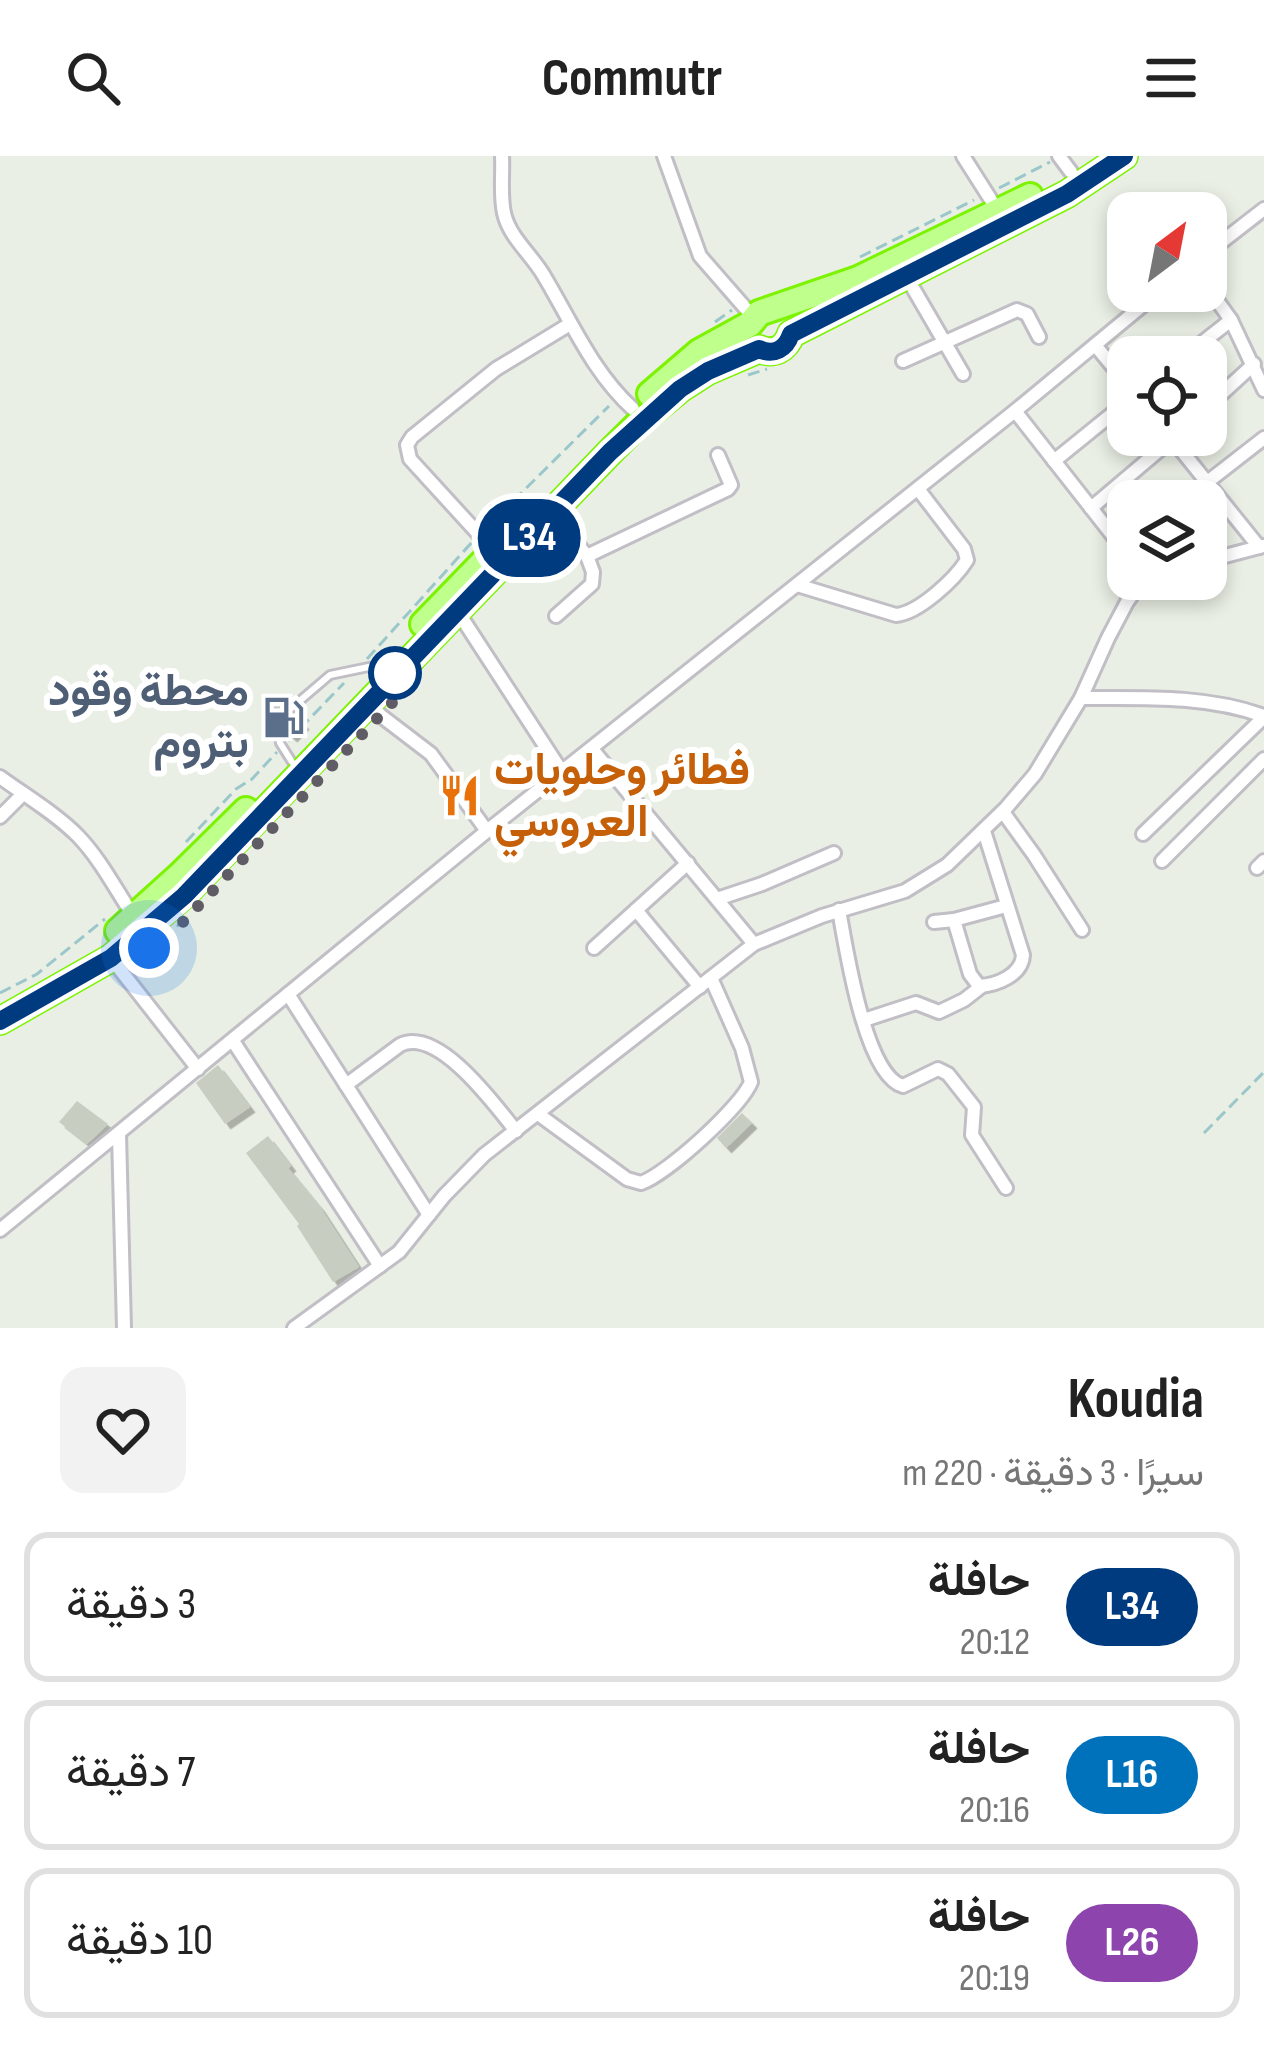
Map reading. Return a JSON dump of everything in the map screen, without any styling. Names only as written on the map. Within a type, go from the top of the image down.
[{"type":"highway","points":[[0,1005],[92,951],[134,917],[234,823],[633,409],[699,352],[759,317],[858,279],[1036,194],[1065,164],[1094,156]]},
{"type":"highway","points":[[759,317],[750,338],[766,352],[779,350],[791,334],[1067,194],[1124,156]]},
{"type":"highway","points":[[759,317],[785,316],[791,334]]},
{"type":"highway","points":[[0,1021],[111,958],[184,896],[661,403],[708,371],[759,349]]},
{"type":"street","points":[[502,156],[504,215],[544,274],[570,324],[633,409]]},
{"type":"street","points":[[664,156],[700,256],[759,317]]},
{"type":"street","points":[[963,156],[998,211]]},
{"type":"street","points":[[1227,238],[1264,209]]},
{"type":"street","points":[[907,276],[963,374]]},
{"type":"street","points":[[903,361],[1017,310],[1027,314],[1039,337]]},
{"type":"street","points":[[0,1230],[487,831],[1135,312]]},
{"type":"street","points":[[1225,312],[1264,390]]},
{"type":"street","points":[[1211,336],[1231,320]]},
{"type":"street","points":[[494,551],[410,459],[407,445],[496,369],[570,324]]},
{"type":"street","points":[[1095,345],[1107,360]]},
{"type":"street","points":[[1227,389],[1254,364]]},
{"type":"street","points":[[1016,411],[1107,527]]},
{"type":"street","points":[[1054,460],[1107,418]]},
{"type":"street","points":[[1209,480],[1264,438]]},
{"type":"street","points":[[587,556],[728,489],[718,455]]},
{"type":"street","points":[[1091,508],[1150,456]]},
{"type":"street","points":[[797,585],[896,615],[908,614],[932,596],[967,560],[964,549],[917,489]]},
{"type":"street","points":[[1227,506],[1262,546],[1227,555]]},
{"type":"street","points":[[552,513],[587,556],[593,572],[592,584],[556,616]]},
{"type":"street","points":[[294,1328],[405,1246],[472,1165],[754,944],[839,910],[905,891],[947,865],[1035,774],[1082,698],[1128,600]]},
{"type":"street","points":[[458,612],[562,772]]},
{"type":"street","points":[[1082,698],[1185,700],[1264,717],[1143,834]]},
{"type":"street","points":[[368,701],[380,716],[431,754],[487,831]]},
{"type":"street","points":[[592,749],[754,944]]},
{"type":"street","points":[[1162,861],[1264,759]]},
{"type":"street","points":[[0,777],[80,838],[134,917]]},
{"type":"street","points":[[0,817],[23,794]]},
{"type":"street","points":[[1003,812],[1082,930]]},
{"type":"street","points":[[864,1020],[916,1003],[939,1012],[982,986],[1014,974],[1023,962],[983,831]]},
{"type":"street","points":[[717,898],[834,853]]},
{"type":"street","points":[[594,948],[688,863]]},
{"type":"street","points":[[934,922],[1006,905]]},
{"type":"street","points":[[538,1114],[627,1179],[640,1183],[658,1174],[739,1102],[751,1082],[742,1048],[705,982],[636,910]]},
{"type":"street","points":[[839,910],[873,1054],[883,1072],[893,1084],[909,1085],[938,1069],[948,1074],[974,1107],[974,1140],[1006,1188]]},
{"type":"street","points":[[954,920],[970,974],[982,986]]},
{"type":"street","points":[[111,958],[198,1069]]},
{"type":"street","points":[[288,994],[429,1216]]},
{"type":"street","points":[[233,1041],[380,1266]]},
{"type":"street","points":[[346,1085],[400,1045],[416,1041],[449,1058],[516,1131]]},
{"type":"street","points":[[119,1134],[124,1328]]},
{"type":"lane","points":[[289,710],[330,674],[383,664]]},
{"type":"lane","points":[[278,724],[280,743],[292,762]]},
{"type":"path","points":[[740,377],[782,364]]},
{"type":"path","points":[[164,938],[194,910]]},
{"type":"path","points":[[1204,1133],[1264,1072]]},
{"type":"building","name":"محطة وقود بتروم","points":[[275,697],[284,705],[284,716],[295,715],[304,724],[292,737],[282,718],[272,719],[263,710]]},
{"type":"building","points":[[218,1065],[250,1107],[225,1124],[196,1083]]},
{"type":"building","points":[[77,1101],[108,1124],[87,1144],[59,1122]]},
{"type":"building","points":[[742,1113],[752,1123],[726,1148],[717,1138]]},
{"type":"building","points":[[268,1136],[359,1267],[333,1282],[299,1224],[246,1153]]},
{"type":"bus line","name":"L34","points":[[0,1021],[111,958],[184,896],[661,403],[708,371],[759,349],[779,350],[791,334],[1067,194],[1124,156]]},
{"type":"place","name":"محطة وقود بتروم","points":[[283,717]]},
{"type":"place","name":"فطائر وحلويات العروسي","points":[[460,796]]},
{"type":"route","points":[[149,948],[178,927],[409,685],[395,673]]}]
